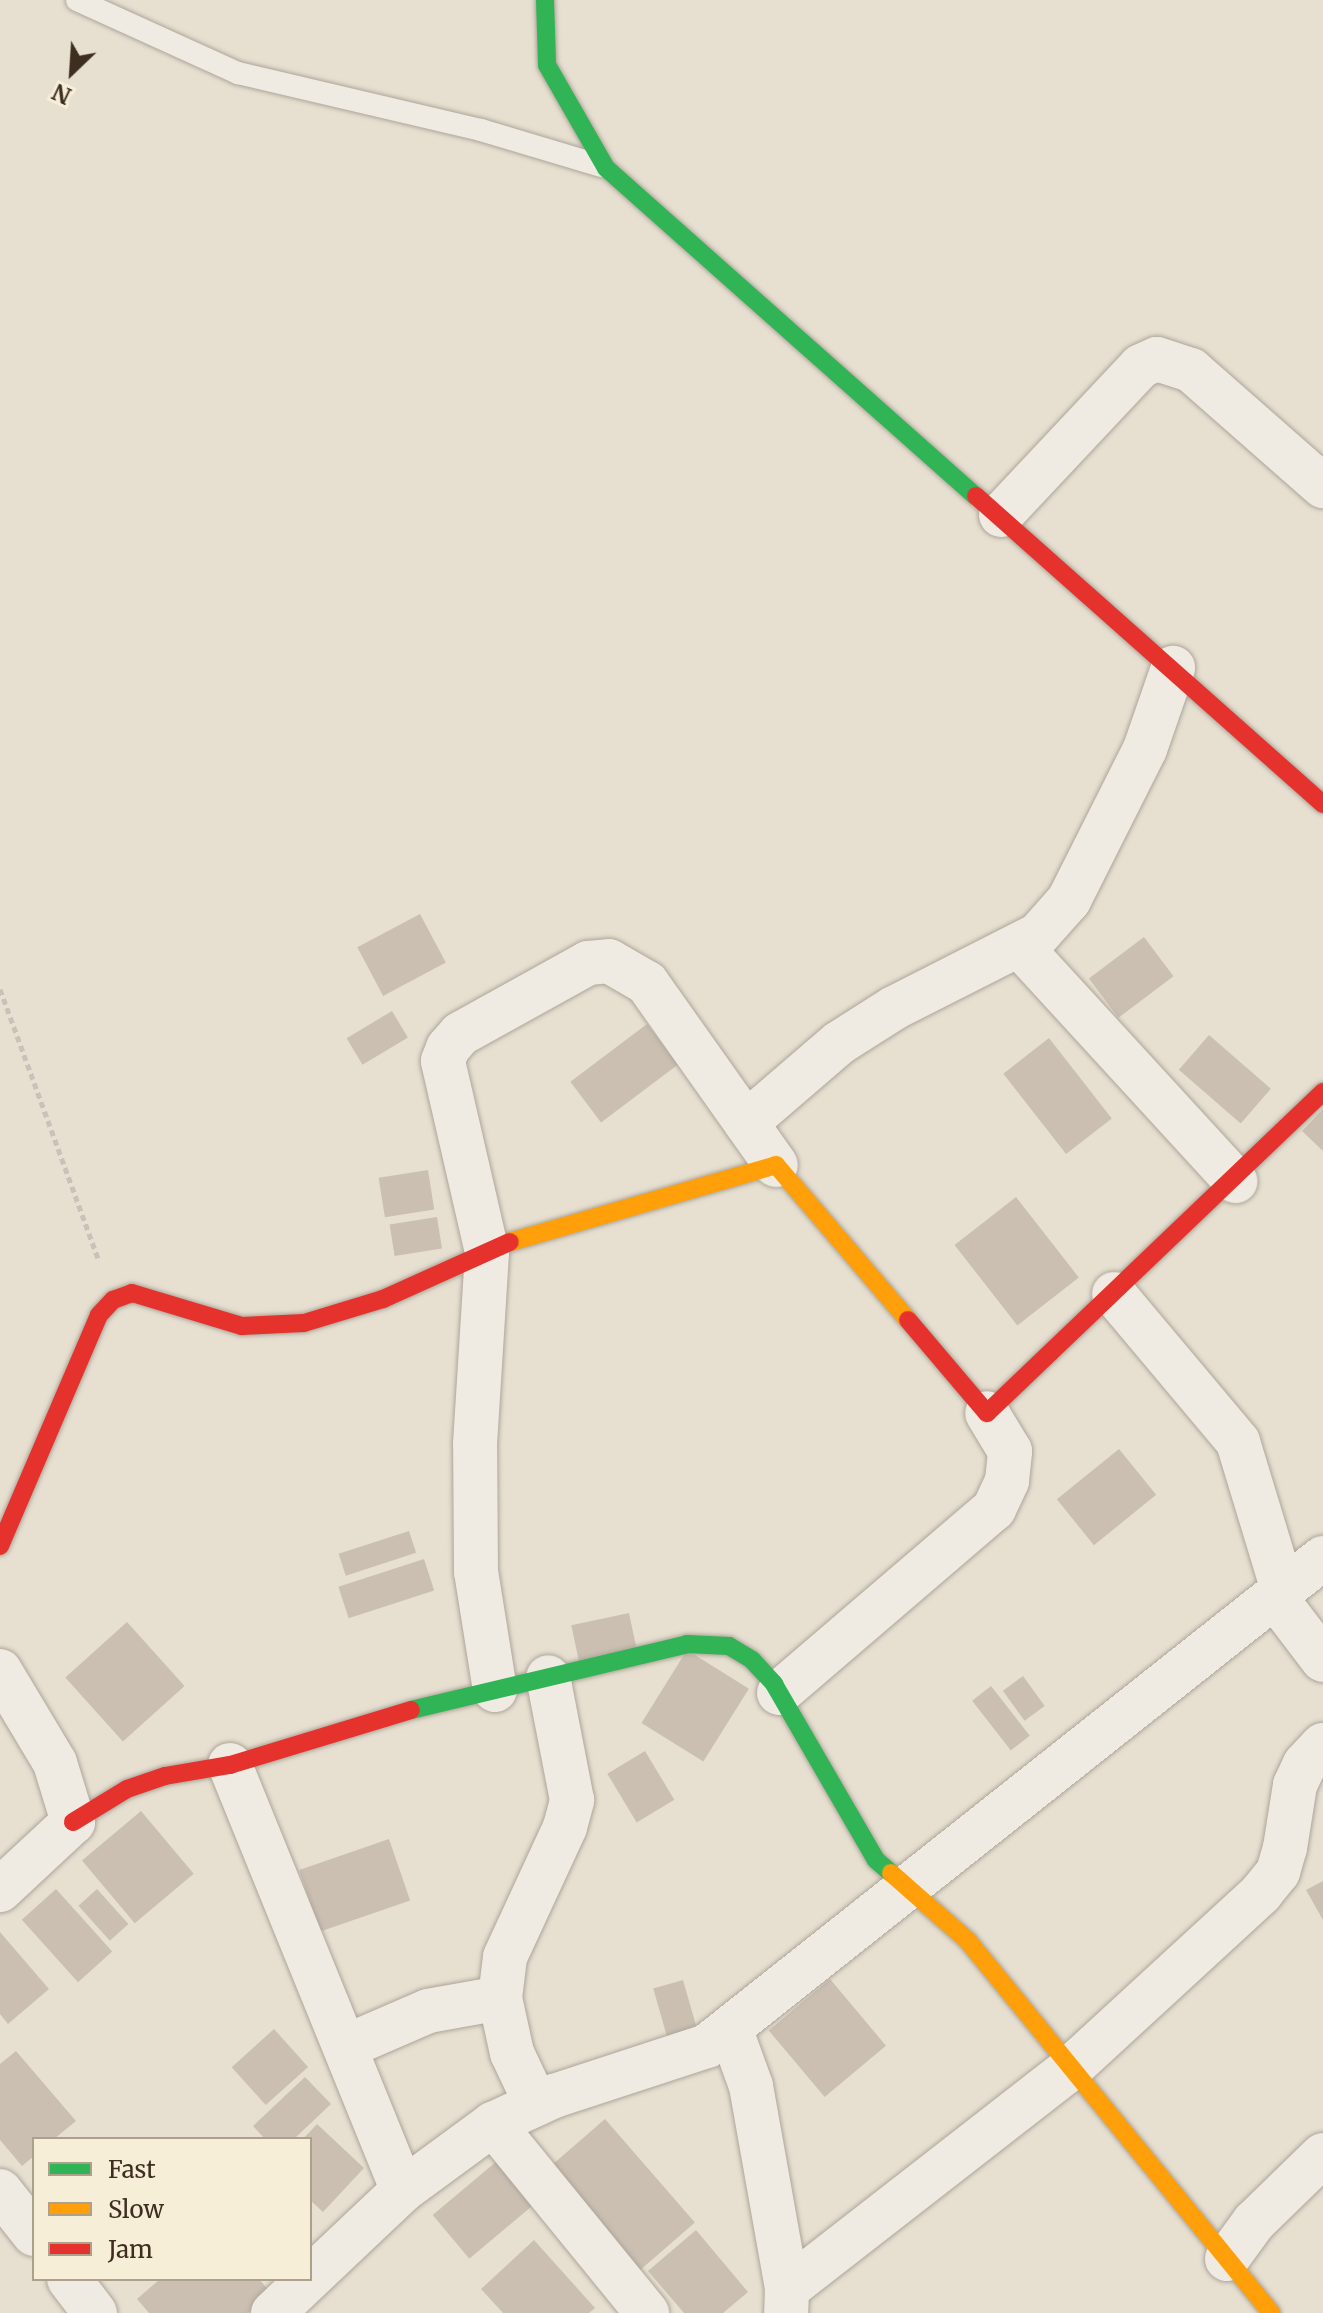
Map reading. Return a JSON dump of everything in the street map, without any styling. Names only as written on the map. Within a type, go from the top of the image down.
[{"type":"street","points":[[545,0],[547,65],[606,168],[750,299],[1001,515],[1323,804]]},
{"type":"street","points":[[1001,515],[1141,366],[1157,359],[1191,370],[1323,486]]},
{"type":"street","points":[[746,1123],[839,1043],[894,1008],[1038,935],[1069,900],[1145,749],[1173,668]]},
{"type":"street","points":[[1020,946],[1235,1181]]},
{"type":"street","points":[[495,1690],[476,1572],[475,1444],[487,1252],[443,1061],[460,1034],[588,963],[609,961],[647,983],[776,1165],[987,1413],[1010,1451],[1007,1481],[994,1509],[779,1693]]},
{"type":"street","points":[[987,1413],[1235,1181],[1323,1092]]},
{"type":"street","points":[[0,1546],[88,1339],[113,1300],[132,1293],[242,1326],[304,1323],[383,1299],[487,1252],[776,1165]]},
{"type":"street","points":[[1114,1294],[1238,1442],[1279,1593],[1323,1660]]},
{"type":"street","points":[[302,2304],[403,2190],[493,2124],[536,2104],[652,2068],[707,2046],[907,1891],[1323,1558]]},
{"type":"street","points":[[0,1890],[73,1822],[127,1789],[165,1776],[230,1765],[328,1733],[548,1677],[706,1642],[729,1646],[752,1660],[779,1693],[861,1838],[907,1891],[968,1941],[1271,2313]]},
{"type":"street","points":[[0,1671],[55,1763],[73,1822]]},
{"type":"street","points":[[536,2104],[512,2053],[500,1998],[505,1957],[565,1827],[572,1800],[548,1677]]},
{"type":"street","points":[[786,2301],[1071,2068],[1270,1883],[1285,1848],[1295,1785],[1305,1764],[1323,1745]]},
{"type":"street","points":[[230,1765],[403,2190]]},
{"type":"street","points":[[345,2047],[428,2011],[500,1998]]},
{"type":"street","points":[[730,2028],[751,2086],[786,2301]]},
{"type":"street","points":[[493,2124],[647,2313]]},
{"type":"street","points":[[1227,2259],[1254,2222],[1323,2155]]},
{"type":"street","points":[[51,2313],[52,2281]]},
{"type":"street","points":[[71,2281],[95,2313]]},
{"type":"lane","points":[[77,0],[238,73],[481,130],[606,168]]},
{"type":"path","points":[[0,989],[113,1300]]},
{"type":"building","points":[[420,914],[446,963],[383,996],[357,947]]},
{"type":"building","points":[[1144,937],[1173,976],[1118,1018],[1089,979]]},
{"type":"building","points":[[392,1011],[408,1038],[363,1065],[347,1038]]},
{"type":"building","points":[[647,1024],[678,1065],[601,1123],[570,1082]]},
{"type":"building","points":[[1209,1035],[1271,1089],[1241,1124],[1179,1070]]},
{"type":"building","points":[[1049,1038],[1112,1118],[1066,1154],[1003,1074]]},
{"type":"building","points":[[1323,1109],[1323,1151],[1302,1131]]},
{"type":"building","points":[[428,1170],[434,1210],[385,1217],[379,1178]]},
{"type":"building","points":[[1016,1197],[1079,1277],[1017,1325],[955,1245]]},
{"type":"building","points":[[437,1217],[442,1249],[395,1256],[390,1225]]},
{"type":"building","points":[[1119,1449],[1156,1495],[1094,1545],[1057,1499]]},
{"type":"building","points":[[409,1531],[416,1553],[346,1576],[339,1554]]},
{"type":"building","points":[[424,1559],[434,1590],[349,1618],[338,1587]]},
{"type":"building","points":[[629,1613],[637,1652],[580,1664],[571,1625]]},
{"type":"building","points":[[127,1622],[185,1686],[123,1741],[65,1678]]},
{"type":"building","points":[[687,1650],[749,1689],[703,1762],[641,1723]]},
{"type":"building","points":[[1023,1676],[1045,1706],[1025,1721],[1003,1691]]},
{"type":"building","points":[[991,1686],[1030,1736],[1011,1750],[972,1701]]},
{"type":"building","points":[[645,1751],[674,1800],[637,1823],[607,1774]]},
{"type":"building","points":[[141,1811],[194,1874],[135,1923],[82,1860]]},
{"type":"building","points":[[389,1839],[410,1900],[320,1931],[299,1870]]},
{"type":"building","points":[[1323,1881],[1323,1920],[1306,1890]]},
{"type":"building","points":[[56,1889],[112,1951],[78,1982],[22,1920]]},
{"type":"building","points":[[97,1889],[128,1924],[110,1941],[78,1906]]},
{"type":"building","points":[[0,1932],[49,1989],[8,2024],[0,2014]]},
{"type":"building","points":[[830,1979],[886,2046],[825,2097],[769,2030]]},
{"type":"building","points":[[683,1980],[697,2030],[668,2039],[653,1989]]},
{"type":"building","points":[[274,2029],[308,2067],[266,2105],[232,2067]]},
{"type":"building","points":[[16,2051],[76,2121],[56,2137],[32,2137],[32,2158],[22,2166],[0,2140],[0,2064]]},
{"type":"building","points":[[305,2077],[331,2104],[296,2137],[263,2137],[253,2126]]},
{"type":"building","points":[[605,2119],[695,2222],[639,2271],[549,2168]]},
{"type":"building","points":[[317,2124],[364,2168],[323,2212],[312,2202],[312,2137],[305,2137]]},
{"type":"building","points":[[497,2161],[534,2205],[469,2259],[433,2215]]},
{"type":"building","points":[[696,2230],[748,2292],[723,2313],[684,2313],[648,2271]]},
{"type":"building","points":[[534,2240],[595,2308],[589,2313],[503,2313],[481,2289]]},
{"type":"building","points":[[158,2281],[261,2281],[271,2293],[248,2313],[149,2313],[137,2299]]},
{"type":"traffic: fast","points":[[545,0],[547,65],[606,168],[976,496]]},
{"type":"traffic: fast","points":[[411,1710],[687,1644],[729,1646],[752,1660],[774,1684],[876,1860],[891,1873]]},
{"type":"traffic: slow","points":[[510,1242],[776,1165],[908,1320]]},
{"type":"traffic: slow","points":[[891,1873],[968,1941],[1271,2313]]},
{"type":"traffic: jam","points":[[976,496],[1323,804]]},
{"type":"traffic: jam","points":[[908,1320],[987,1413],[1323,1092]]},
{"type":"traffic: jam","points":[[0,1546],[99,1315],[113,1300],[132,1293],[242,1326],[304,1323],[383,1299],[510,1242]]},
{"type":"traffic: jam","points":[[73,1822],[127,1789],[165,1776],[230,1765],[411,1710]]}]
